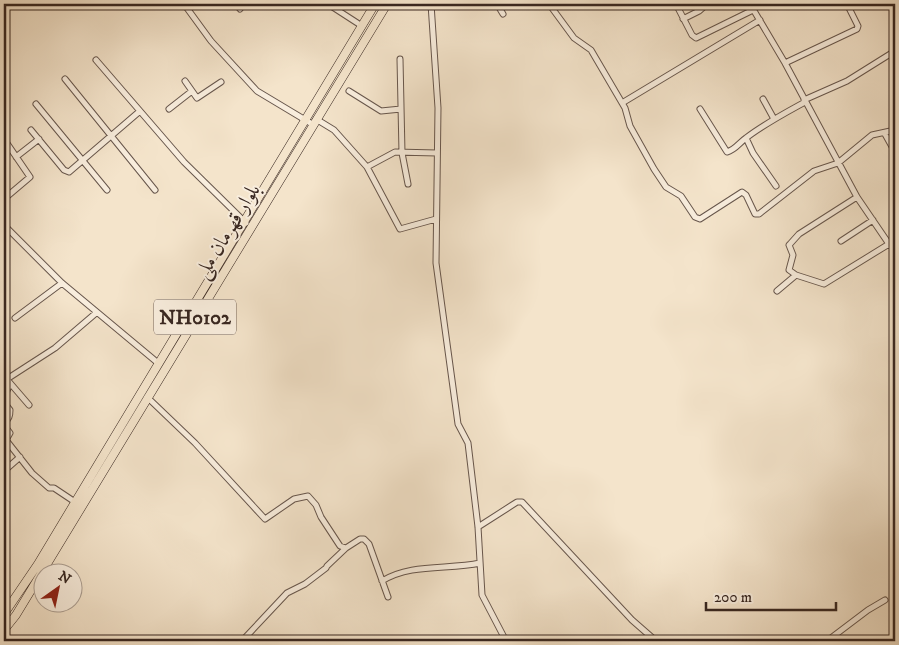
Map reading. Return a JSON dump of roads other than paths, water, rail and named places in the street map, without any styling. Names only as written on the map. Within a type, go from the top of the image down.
[{"type":"highway","name":"بلوار قهرمان ملی","points":[[311,121],[375,4]]},
{"type":"highway","name":"بلوار قهرمان ملی","points":[[4,614],[38,564],[158,363],[387,4]]},
{"type":"highway","name":"بلوار قهرمان ملی","points":[[4,630],[16,615],[147,397],[247,224]]},
{"type":"street","points":[[184,4],[211,41],[257,91],[311,121],[334,130],[367,167],[400,229],[436,219]]},
{"type":"street","points":[[328,4],[362,26]]},
{"type":"street","points":[[431,4],[438,108],[436,263],[458,424],[468,443],[478,527],[482,596],[506,641]]},
{"type":"street","points":[[497,4],[503,14]]},
{"type":"street","points":[[549,4],[574,38],[591,50],[626,108],[630,126],[666,187],[681,196],[695,217],[700,219],[742,192],[746,195],[755,214],[759,214],[814,171],[838,163],[872,135],[885,134],[895,130]]},
{"type":"street","points":[[676,4],[696,38],[754,10]]},
{"type":"street","points":[[684,19],[707,4]]},
{"type":"street","points":[[750,4],[785,63],[857,197],[893,246],[824,284],[796,275],[789,270],[793,255],[789,245],[799,234],[857,197]]},
{"type":"street","points":[[785,63],[857,29],[858,26],[847,4]]},
{"type":"street","points":[[622,103],[760,20]]},
{"type":"street","points":[[700,109],[727,152],[774,119],[805,101],[847,81],[895,51]]},
{"type":"street","points":[[400,59],[402,153],[408,184]]},
{"type":"street","points":[[96,60],[184,162],[247,224]]},
{"type":"street","points":[[65,79],[155,190]]},
{"type":"street","points":[[185,81],[195,97],[200,97],[222,82]]},
{"type":"street","points":[[169,109],[192,91]]},
{"type":"street","points":[[349,92],[381,111],[401,109]]},
{"type":"street","points":[[763,99],[774,119]]},
{"type":"street","points":[[36,104],[107,190]]},
{"type":"street","points":[[31,130],[66,171],[69,172],[140,111]]},
{"type":"street","points":[[885,134],[895,152]]},
{"type":"street","points":[[746,138],[753,153],[776,186]]},
{"type":"street","points":[[4,139],[30,176],[4,199]]},
{"type":"street","points":[[16,157],[39,139]]},
{"type":"street","points":[[367,167],[395,152],[437,153]]},
{"type":"street","points":[[841,241],[873,220]]},
{"type":"street","points":[[4,226],[62,283],[158,363]]},
{"type":"street","points":[[777,291],[796,275]]},
{"type":"street","points":[[14,318],[62,283]]},
{"type":"street","points":[[5,378],[55,348],[96,313]]},
{"type":"street","points":[[4,398],[9,386],[5,378]]},
{"type":"street","points":[[5,378],[29,405]]},
{"type":"street","points":[[147,397],[195,443],[265,519],[294,499],[308,496],[316,505],[321,517],[340,546],[346,548]]},
{"type":"street","points":[[5,405],[10,410],[8,419],[4,424],[10,433],[6,440],[32,473],[48,488],[54,488],[75,502]]},
{"type":"street","points":[[4,472],[20,457]]},
{"type":"street","points":[[478,527],[517,502],[522,502],[632,620],[656,641]]},
{"type":"street","points":[[242,641],[287,593],[305,584],[326,568],[346,548],[360,539],[364,539],[370,544],[388,597]]},
{"type":"street","points":[[382,581],[393,574],[428,567],[444,568],[480,564]]},
{"type":"street","points":[[827,641],[868,610],[885,600]]},
{"type":"street","points":[[4,636],[8,641]]}]
